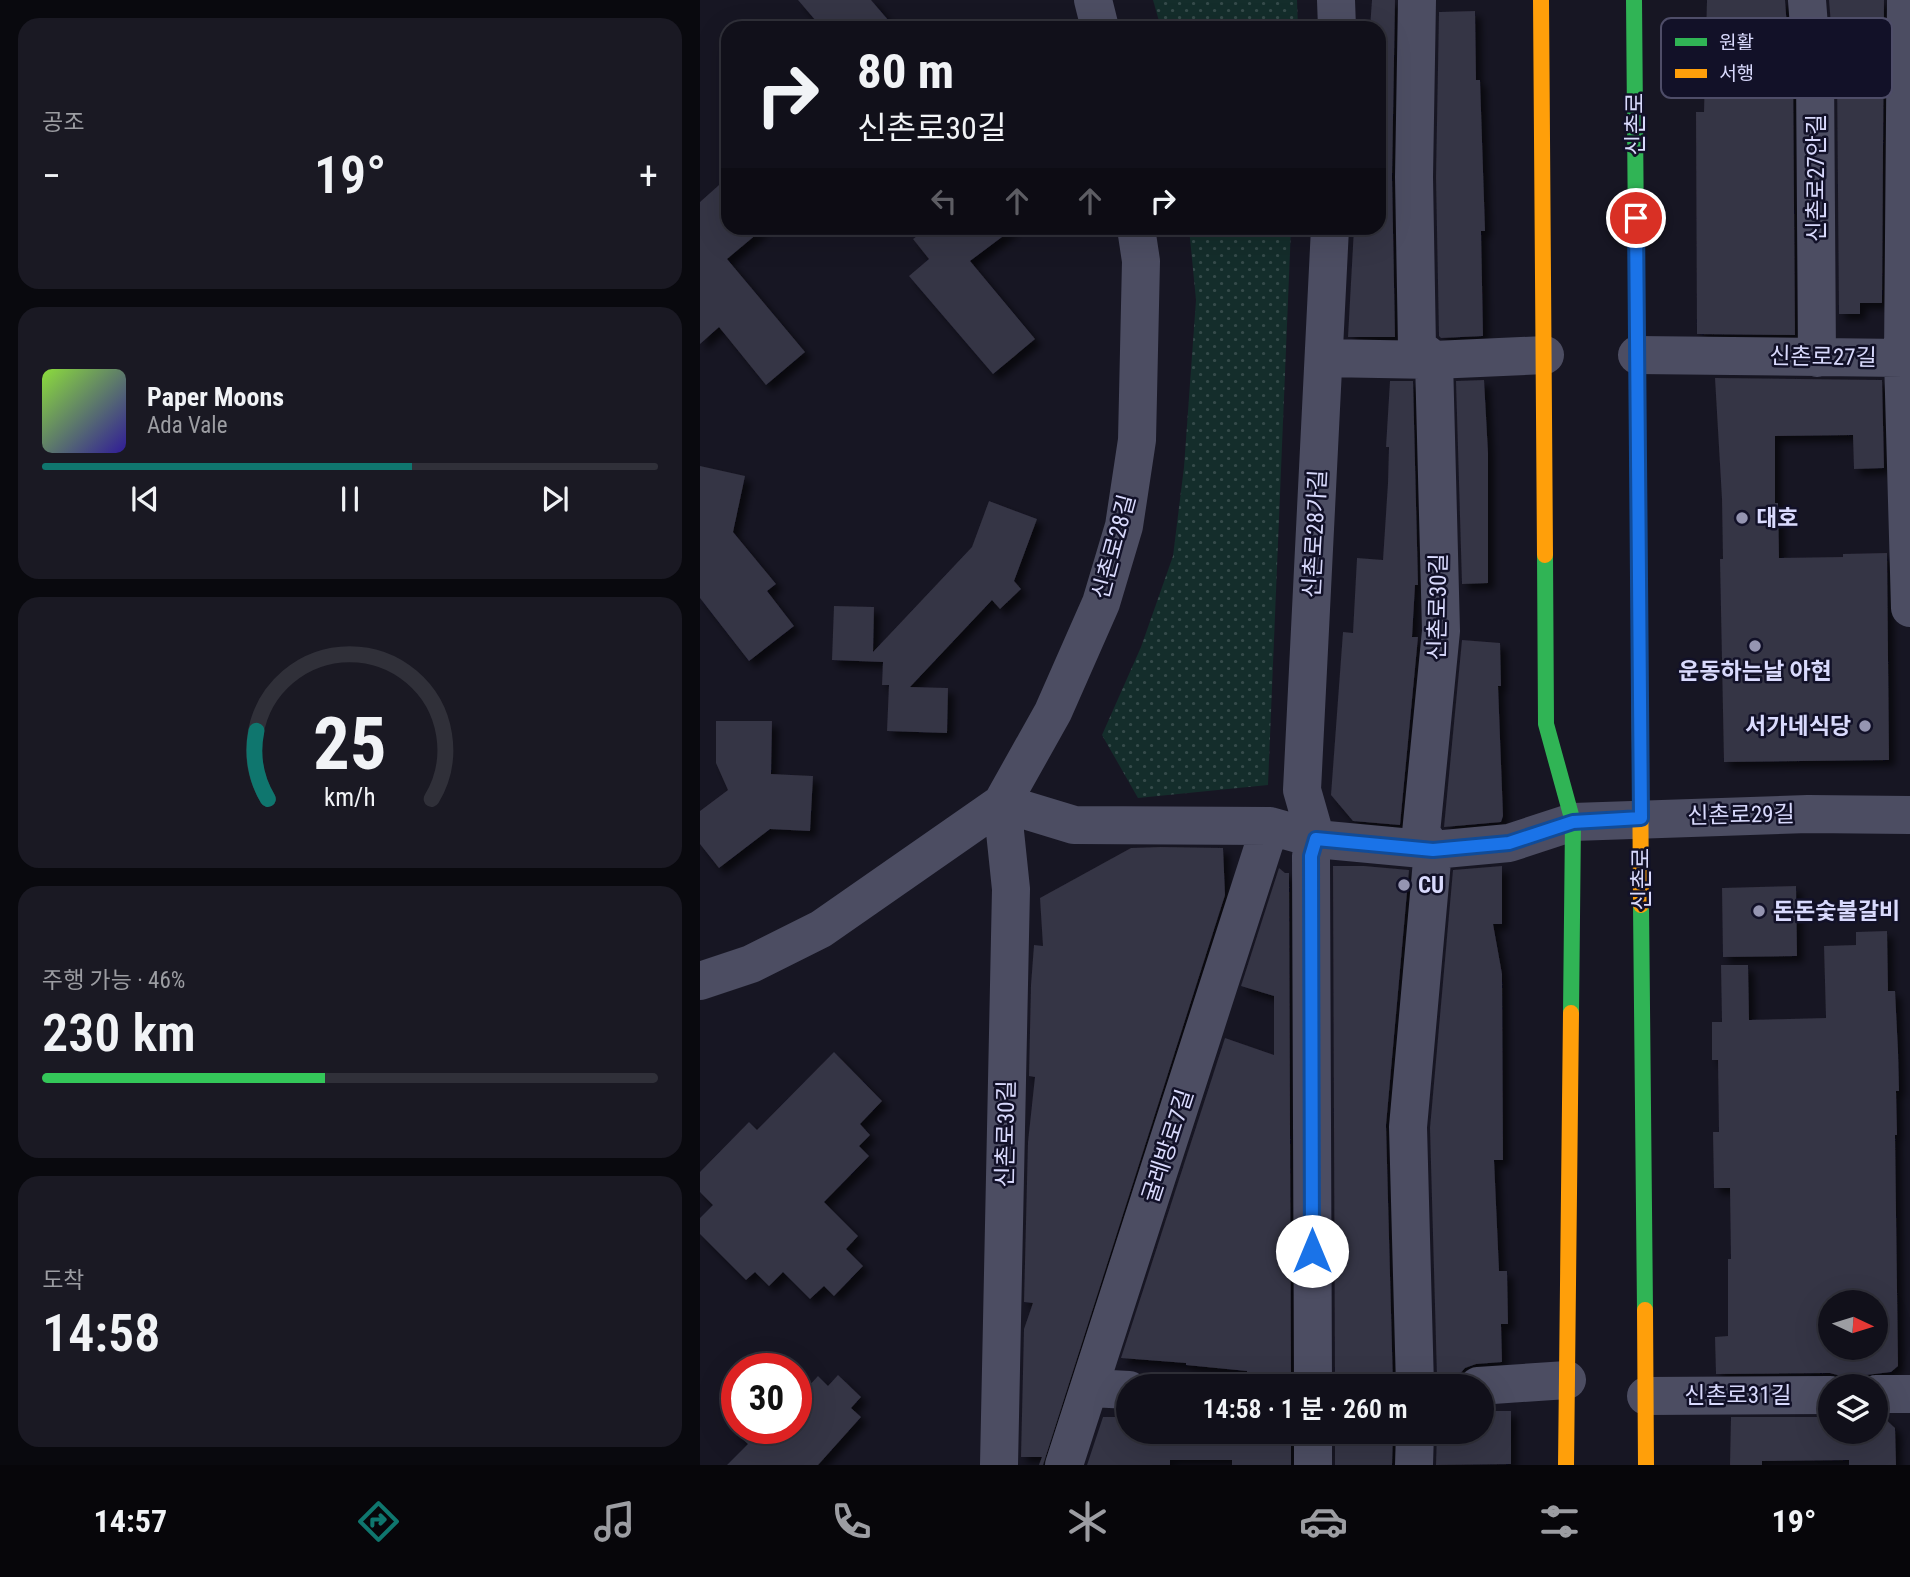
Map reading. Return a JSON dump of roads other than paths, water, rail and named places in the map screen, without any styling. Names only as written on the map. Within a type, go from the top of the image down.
[{"type":"main road","points":[[1541,0],[1546,724],[1573,822],[1566,1465]]},
{"type":"main road","name":"신촌로","points":[[1634,0],[1646,1465]]},
{"type":"street","points":[[1093,0],[1098,21]]},
{"type":"street","points":[[1336,0],[1336,21]]},
{"type":"street","points":[[1417,0],[1414,177],[1418,347],[1434,360]]},
{"type":"street","name":"신촌로27안길","points":[[1807,0],[1808,18]]},
{"type":"street","name":"신촌로27길","points":[[1637,355],[1903,358],[1906,0]]},
{"type":"street","name":"신촌로27안길","points":[[1815,98],[1817,358]]},
{"type":"street","name":"신촌로28길","points":[[1002,803],[1053,712],[1101,603],[1124,526],[1137,440],[1141,261],[1137,235]]},
{"type":"street","name":"신촌로28가길","points":[[1316,839],[1302,790],[1330,235]]},
{"type":"street","points":[[1324,358],[1434,360],[1545,355]]},
{"type":"street","points":[[1903,358],[1910,608]]},
{"type":"street","name":"신촌로30길","points":[[1415,1374],[1408,1127],[1433,850],[1421,833],[1441,631],[1434,360]]},
{"type":"street","points":[[700,981],[751,964],[821,929],[1002,803],[1074,825],[1270,826],[1316,839],[1433,850],[1509,843],[1573,822]]},
{"type":"street","name":"신촌로30길","points":[[999,1465],[1010,889],[1002,803]]},
{"type":"street","name":"신촌로29길","points":[[1573,822],[1808,814],[1910,815]]},
{"type":"street","name":"굴레방로7길","points":[[1064,1465],[1270,826]]},
{"type":"street","points":[[1313,1374],[1311,856],[1316,839]]},
{"type":"street","points":[[1494,1385],[1566,1380]]},
{"type":"street","points":[[1091,1388],[1116,1389]]},
{"type":"street","points":[[1888,1394],[1910,1394]]},
{"type":"street","name":"신촌로31길","points":[[1646,1396],[1818,1395]]},
{"type":"street","points":[[1313,1444],[1313,1465]]},
{"type":"street","points":[[1415,1444],[1415,1465]]},
{"type":"place","name":"대호","points":[[1742,518]]},
{"type":"place","name":"운동하는날 아현","points":[[1755,646]]},
{"type":"place","name":"서가네식당","points":[[1865,726]]},
{"type":"place","name":"CU","points":[[1404,885]]},
{"type":"place","name":"돈돈숯불갈비","points":[[1759,911]]}]
